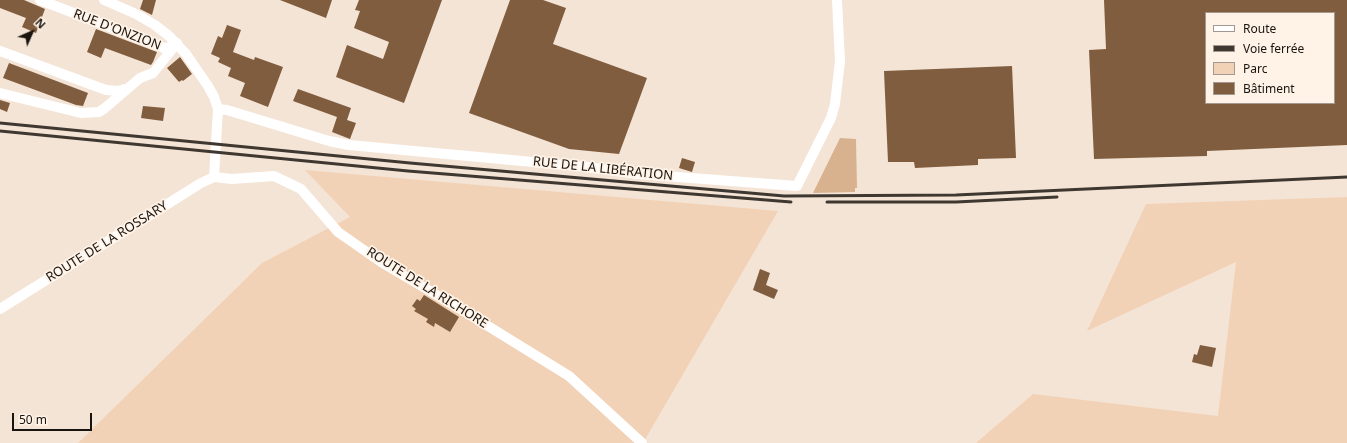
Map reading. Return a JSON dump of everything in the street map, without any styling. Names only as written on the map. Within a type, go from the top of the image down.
[{"type":"street","name":"RUE D'ONZION","points":[[40,0],[164,48],[175,45]]},
{"type":"street","name":"RUE D'ONZION","points":[[104,0],[155,25],[186,54],[208,86],[218,109],[218,138],[214,177]]},
{"type":"street","name":"RUE DE LA LIBÉRATION","points":[[218,109],[227,110],[349,145],[572,166],[638,174],[790,187],[797,186],[831,118],[835,104],[840,61],[837,0]]},
{"type":"street","name":"RUE D'ONZION","points":[[0,93],[81,113],[99,112],[140,78],[153,73],[175,45]]},
{"type":"street","points":[[0,51],[106,90],[119,92],[126,89]]},
{"type":"street","name":"ROUTE DE LA RICHORE","points":[[214,177],[232,179],[274,176],[301,189],[338,232],[381,262],[569,376],[642,443]]},
{"type":"street","name":"ROUTE DE LA ROSSARY","points":[[0,309],[201,183],[214,177]]},
{"type":"green space","points":[[305,170],[778,211],[643,443],[78,443],[262,263],[350,217]]},
{"type":"green space","points":[[1347,197],[1347,443],[976,443],[1033,394],[1218,416],[1236,262],[1087,331],[1146,204]]},
{"type":"shaded area","points":[[840,138],[856,139],[857,188],[855,188],[855,192],[813,193]]},
{"type":"building","points":[[0,0],[24,0],[45,9],[36,33],[22,27],[26,18],[0,8]]},
{"type":"building","points":[[143,0],[156,0],[152,15],[140,9]]},
{"type":"building","points":[[280,0],[332,0],[326,18]]},
{"type":"building","points":[[359,0],[442,0],[404,103],[336,77],[347,45],[383,59],[389,42],[354,28],[360,11],[355,10]]},
{"type":"building","points":[[510,0],[543,0],[566,8],[553,44],[647,78],[619,154],[569,149],[469,113]]},
{"type":"building","points":[[1104,0],[1347,0],[1347,145],[1207,151],[1207,156],[1094,159],[1089,50],[1106,49]]},
{"type":"building","points":[[227,25],[241,30],[233,52],[254,60],[255,57],[283,67],[268,107],[240,96],[245,83],[228,76],[231,68],[218,62],[220,58],[211,54],[218,36],[222,38]]},
{"type":"building","points":[[96,29],[157,52],[153,62],[151,65],[105,48],[101,58],[87,52]]},
{"type":"building","points":[[180,57],[192,74],[183,81],[182,80],[179,82],[167,68]]},
{"type":"building","points":[[9,63],[88,93],[83,106],[76,105],[3,78]]},
{"type":"building","points":[[1012,66],[1016,158],[978,159],[978,165],[915,168],[914,162],[888,162],[884,71]]},
{"type":"building","points":[[298,89],[351,108],[347,120],[356,123],[350,139],[332,132],[337,117],[293,101]]},
{"type":"building","points":[[0,100],[10,103],[7,112],[0,109]]},
{"type":"building","points":[[143,106],[165,108],[163,121],[141,118]]},
{"type":"building","points":[[682,158],[695,162],[692,172],[679,168]]},
{"type":"building","points":[[760,269],[770,273],[766,285],[778,290],[774,299],[753,290]]},
{"type":"building","points":[[424,295],[459,317],[450,332],[435,323],[434,327],[426,322],[428,319],[414,311],[416,309],[412,306],[417,299],[420,301]]},
{"type":"building","points":[[1200,345],[1216,348],[1212,367],[1192,362],[1194,354],[1197,355]]},
{"type":"railway","points":[[0,123],[410,163],[784,196],[956,195],[1347,177]]},
{"type":"railway","points":[[0,131],[408,171],[791,202]]},
{"type":"railway","points":[[827,202],[956,202],[1057,197]]}]
